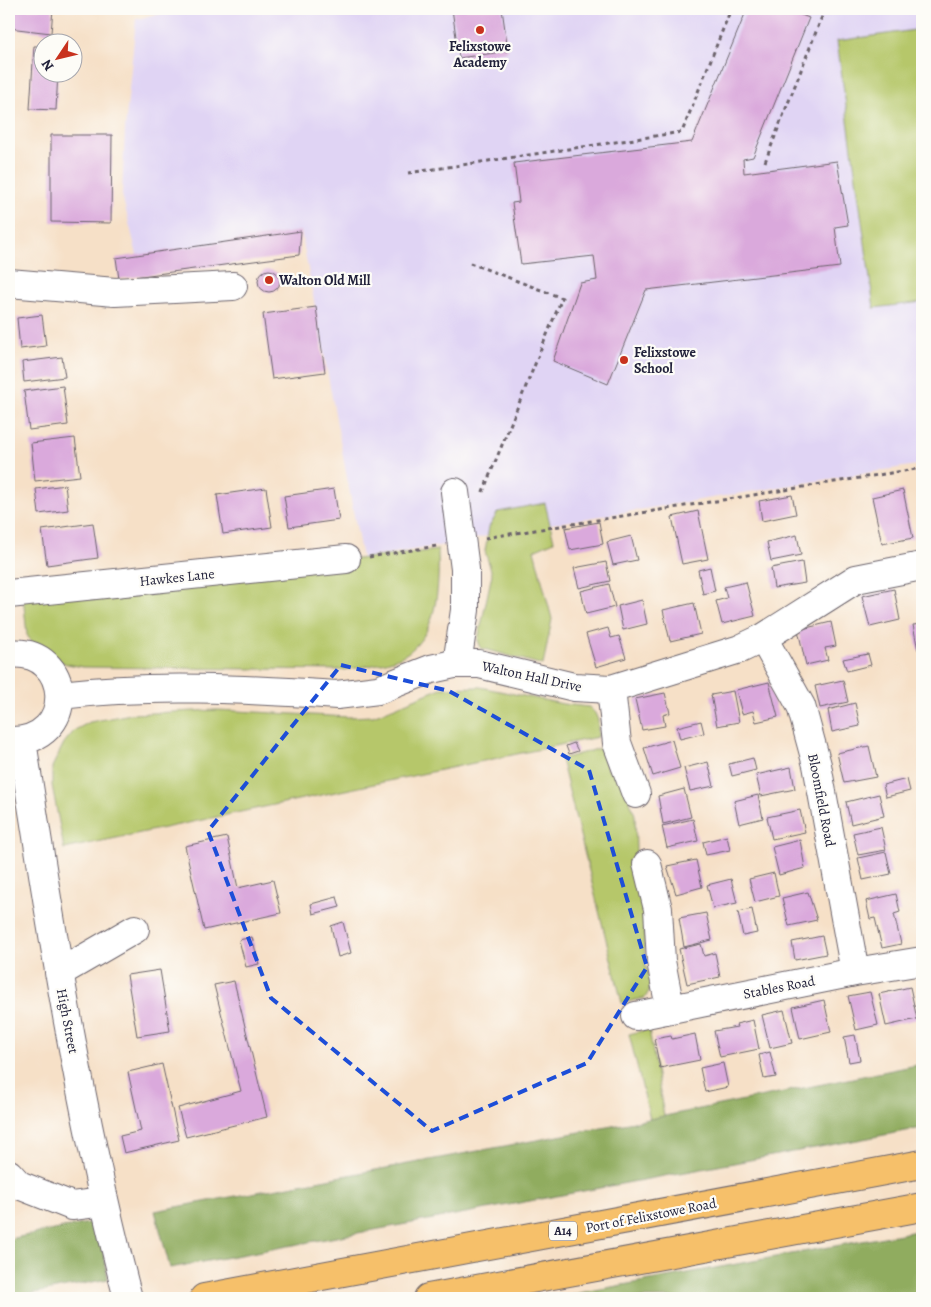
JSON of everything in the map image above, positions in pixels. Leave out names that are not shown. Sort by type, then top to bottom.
[{"type":"highway","name":"Port of Felixstowe Road","points":[[204,1298],[922,1164]]},
{"type":"highway","points":[[428,1298],[922,1207]]},
{"type":"street","points":[[9,283],[115,292],[233,286]]},
{"type":"street","points":[[457,664],[464,610],[466,568],[463,542],[468,494]]},
{"type":"street","name":"Hawkes Lane","points":[[9,594],[346,559]]},
{"type":"street","name":"Walton Hall Drive","points":[[60,695],[130,688],[243,690],[337,695],[359,694],[394,685],[431,669],[457,664],[479,664],[574,687],[611,689],[740,648],[763,638],[856,579],[922,566]]},
{"type":"street","name":"Bloomfield Road","points":[[763,638],[801,706],[816,765],[855,972]]},
{"type":"street","points":[[9,654],[30,655],[42,661],[55,676],[60,695]]},
{"type":"street","points":[[611,689],[617,743],[636,794]]},
{"type":"street","name":"High Street","points":[[60,695],[54,720],[45,731],[34,738],[15,741],[106,1213],[128,1298]]},
{"type":"street","points":[[647,864],[658,909],[661,961],[670,1008]]},
{"type":"street","points":[[59,973],[135,929]]},
{"type":"street","name":"Stables Road","points":[[636,1016],[855,972],[922,961]]},
{"type":"street","points":[[9,1174],[18,1185],[49,1199],[106,1213]]},
{"type":"path","points":[[408,173],[682,132],[731,9]]},
{"type":"path","points":[[811,9],[823,14]]},
{"type":"path","points":[[766,162],[823,14],[821,9]]},
{"type":"path","points":[[468,494],[562,298],[470,263]]},
{"type":"path","points":[[346,559],[922,468]]},
{"type":"highlighted area","points":[[341,665],[449,691],[589,770],[647,967],[587,1063],[432,1131],[271,998],[208,831]]},
{"type":"shaded area","name":"Felixstowe School","points":[[185,9],[922,9],[922,464],[502,532],[463,542],[362,558],[301,231],[137,255],[122,195],[125,129],[136,19]]},
{"type":"green space","points":[[922,29],[922,302],[874,308],[837,41]]},
{"type":"green space","points":[[545,503],[554,541],[534,550],[552,619],[543,665],[481,648],[478,640],[492,574],[485,551],[489,527],[498,512]]},
{"type":"green space","points":[[438,550],[437,590],[432,618],[427,630],[420,641],[404,655],[369,666],[344,670],[83,667],[67,664],[39,654],[27,635],[23,596]]},
{"type":"green space","points":[[480,687],[563,704],[589,707],[595,713],[598,720],[598,737],[64,849],[52,785],[52,767],[64,743],[75,730],[90,722],[131,714],[217,710],[349,717],[373,716],[441,688]]},
{"type":"green space","points":[[601,748],[608,770],[618,768],[635,815],[636,850],[647,886],[651,929],[644,929],[645,963],[650,982],[649,991],[645,998],[622,1003],[561,759]]},
{"type":"green space","points":[[649,1029],[664,1116],[650,1119],[629,1034]]},
{"type":"green space","points":[[922,1064],[922,1128],[170,1268],[155,1211],[650,1119]]},
{"type":"green space","points":[[98,1221],[108,1279],[9,1298],[9,1239]]},
{"type":"green space","points":[[922,1230],[922,1296],[908,1298],[552,1298]]},
{"type":"building","points":[[9,9],[53,9],[51,32],[9,28]]},
{"type":"building","name":"Felixstowe Academy","points":[[452,9],[502,9],[508,51],[459,58]]},
{"type":"building","name":"Felixstowe School","points":[[747,9],[786,9],[809,18],[753,157],[743,159],[744,173],[837,161],[848,225],[835,227],[840,267],[646,290],[608,384],[553,361],[580,283],[597,280],[594,256],[521,264],[512,203],[519,202],[514,163],[692,142]]},
{"type":"building","points":[[32,78],[32,82],[57,82],[56,110],[30,109]]},
{"type":"building","points":[[51,135],[112,135],[111,223],[51,222]]},
{"type":"building","points":[[301,231],[299,255],[119,279],[116,258]]},
{"type":"building","name":"Walton Old Mill","points":[[269,270],[279,277],[280,281],[273,291],[269,292],[259,285],[258,281],[265,271]]},
{"type":"building","points":[[316,307],[325,372],[272,379],[263,314]]},
{"type":"building","points":[[42,315],[46,346],[20,349],[17,318]]},
{"type":"building","points":[[62,357],[65,377],[24,382],[22,362]]},
{"type":"building","points":[[63,386],[68,425],[29,430],[24,391]]},
{"type":"building","points":[[75,438],[80,476],[35,481],[31,443]]},
{"type":"building","points":[[65,485],[68,510],[39,514],[36,489]]},
{"type":"building","points":[[266,488],[272,527],[223,534],[217,495]]},
{"type":"building","points":[[334,489],[339,520],[289,527],[284,496]]},
{"type":"building","points":[[903,490],[913,538],[882,544],[872,497]]},
{"type":"building","points":[[792,495],[796,514],[762,521],[759,501]]},
{"type":"building","points":[[698,511],[708,559],[682,564],[672,517]]},
{"type":"building","points":[[599,522],[603,544],[570,550],[565,528]]},
{"type":"building","points":[[93,523],[98,558],[47,565],[42,530]]},
{"type":"building","points":[[797,535],[801,555],[771,561],[767,542]]},
{"type":"building","points":[[631,536],[637,560],[613,565],[607,542]]},
{"type":"building","points":[[606,562],[610,581],[579,588],[574,568]]},
{"type":"building","points":[[802,562],[805,583],[774,588],[771,568]]},
{"type":"building","points":[[710,567],[715,591],[703,594],[698,570]]},
{"type":"building","points":[[746,582],[755,616],[722,624],[716,601],[727,598],[724,587]]},
{"type":"building","points":[[609,584],[615,607],[586,614],[581,591]]},
{"type":"building","points":[[894,589],[900,620],[870,627],[862,596]]},
{"type":"building","points":[[642,600],[647,624],[623,630],[618,606]]},
{"type":"building","points":[[694,603],[701,634],[670,641],[663,610]]},
{"type":"building","points":[[831,622],[836,646],[825,648],[828,660],[806,665],[798,630]]},
{"type":"building","points":[[922,624],[922,649],[918,650],[913,625]]},
{"type":"building","points":[[608,628],[611,638],[619,636],[626,658],[596,667],[586,634]]},
{"type":"building","points":[[868,654],[871,665],[847,671],[843,659]]},
{"type":"building","points":[[843,680],[848,702],[820,708],[815,686]]},
{"type":"building","points":[[769,682],[778,717],[756,722],[753,711],[742,714],[736,690]]},
{"type":"building","points":[[733,691],[739,722],[717,726],[711,695]]},
{"type":"building","points":[[665,693],[670,713],[663,715],[665,726],[642,730],[635,699]]},
{"type":"building","points":[[855,703],[860,726],[832,732],[828,710]]},
{"type":"building","points":[[701,721],[704,733],[680,739],[677,727]]},
{"type":"building","points":[[672,740],[680,768],[653,776],[644,748]]},
{"type":"building","points":[[574,743],[578,751],[569,754],[566,746]]},
{"type":"building","points":[[869,746],[876,777],[844,783],[837,753]]},
{"type":"building","points":[[753,758],[756,770],[732,776],[729,764]]},
{"type":"building","points":[[708,762],[714,786],[690,791],[684,768]]},
{"type":"building","points":[[791,767],[795,789],[761,796],[756,775]]},
{"type":"building","points":[[907,779],[910,791],[886,797],[883,785]]},
{"type":"building","points":[[684,789],[691,817],[663,824],[658,796]]},
{"type":"building","points":[[879,794],[884,816],[851,824],[846,802]]},
{"type":"building","points":[[758,795],[763,818],[739,824],[734,801]]},
{"type":"building","points":[[800,810],[805,832],[772,839],[767,817]]},
{"type":"building","points":[[693,819],[698,841],[667,848],[662,826]]},
{"type":"building","points":[[881,827],[886,850],[858,855],[853,833]]},
{"type":"building","points":[[727,836],[730,850],[706,855],[703,842]]},
{"type":"building","points":[[227,837],[238,888],[273,880],[281,913],[204,930],[185,846]]},
{"type":"building","points":[[800,840],[805,868],[779,875],[772,847]]},
{"type":"building","points":[[886,852],[891,874],[863,880],[858,858]]},
{"type":"building","points":[[696,860],[702,887],[676,894],[667,866]]},
{"type":"building","points":[[774,873],[779,896],[755,902],[749,879]]},
{"type":"building","points":[[731,879],[737,903],[713,908],[707,885]]},
{"type":"building","points":[[808,892],[817,920],[789,926],[782,898]]},
{"type":"building","points":[[896,894],[900,912],[894,914],[901,944],[882,948],[875,918],[870,919],[866,901]]},
{"type":"building","points":[[337,897],[340,907],[313,914],[311,904]]},
{"type":"building","points":[[752,909],[757,933],[743,936],[738,912]]},
{"type":"building","points":[[706,913],[712,940],[684,947],[679,918]]},
{"type":"building","points":[[343,922],[351,953],[338,957],[331,926]]},
{"type":"building","points":[[822,936],[826,954],[795,960],[792,942]]},
{"type":"building","points":[[252,937],[259,964],[246,967],[239,940]]},
{"type":"building","points":[[701,944],[704,956],[715,953],[720,977],[687,984],[679,949]]},
{"type":"building","points":[[160,970],[170,1031],[137,1036],[127,975]]},
{"type":"building","points":[[234,981],[267,1117],[186,1137],[178,1108],[241,1091],[214,985]]},
{"type":"building","points":[[910,987],[917,1019],[886,1026],[879,994]]},
{"type":"building","points":[[870,992],[878,1025],[856,1030],[848,996]]},
{"type":"building","points":[[824,1000],[831,1032],[800,1039],[793,1007]]},
{"type":"building","points":[[784,1010],[792,1043],[770,1048],[762,1015]]},
{"type":"building","points":[[753,1020],[759,1049],[720,1057],[714,1031],[737,1027],[736,1024]]},
{"type":"building","points":[[695,1034],[700,1060],[660,1068],[654,1039],[671,1036],[672,1039]]},
{"type":"building","points":[[855,1035],[860,1060],[849,1062],[844,1037]]},
{"type":"building","points":[[770,1052],[776,1077],[764,1079],[759,1055]]},
{"type":"building","points":[[723,1063],[728,1087],[705,1092],[700,1068]]},
{"type":"building","points":[[162,1064],[179,1140],[124,1153],[120,1136],[141,1131],[128,1072]]},
{"type":"place","name":"Felixstowe Academy","points":[[480,30]]},
{"type":"place","name":"Walton Old Mill","points":[[269,280]]},
{"type":"place","name":"Felixstowe School","points":[[624,360]]}]
